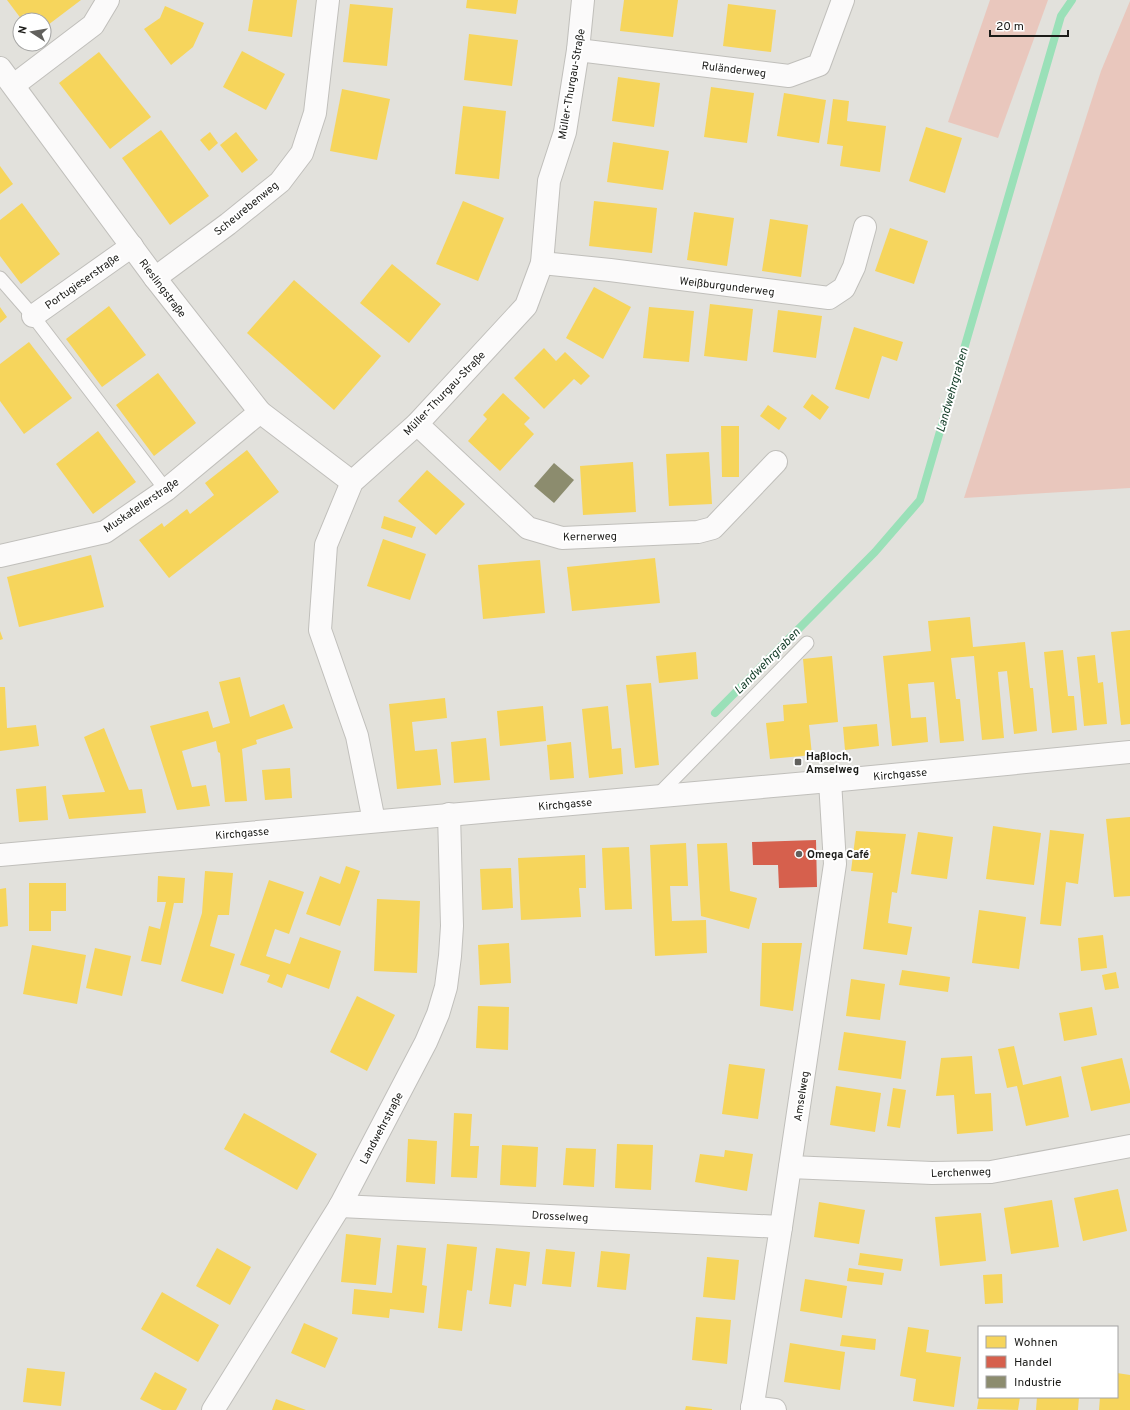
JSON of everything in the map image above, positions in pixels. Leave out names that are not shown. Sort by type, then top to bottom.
[{"type":"street","points":[[4,75],[93,25],[108,0]]},
{"type":"street","name":"Scheurebenweg","points":[[155,278],[228,224],[280,182],[302,153],[315,113],[328,0]]},
{"type":"street","name":"Müller-Thurgau-Straße","points":[[374,822],[358,736],[320,630],[326,545],[352,482],[418,424],[526,306],[542,263],[549,181],[565,132],[578,50],[583,0]]},
{"type":"street","name":"Ruländerweg","points":[[578,50],[789,76],[819,65],[843,0]]},
{"type":"street","name":"Rieslingstraße","points":[[4,75],[155,278],[260,412],[352,482]]},
{"type":"street","name":"Weißburgunderweg","points":[[542,263],[610,270],[829,298],[844,288],[854,267],[866,227]]},
{"type":"street","name":"Portugieserstraße","points":[[33,316],[132,246]]},
{"type":"street","name":"Muskatellerstraße","points":[[0,556],[105,532],[166,490],[260,412]]},
{"type":"street","name":"Kernerweg","points":[[418,424],[528,528],[562,538],[698,532],[713,528],[776,462]]},
{"type":"street","name":"Kirchgasse","points":[[0,855],[830,781],[1130,752]]},
{"type":"street","name":"Amselweg","points":[[752,1408],[781,1227],[835,864],[830,781]]},
{"type":"street","name":"Landwehrstraße","points":[[214,1410],[340,1206],[426,1042],[438,1014],[446,987],[452,926],[449,814]]},
{"type":"street","name":"Lerchenweg","points":[[790,1167],[932,1173],[991,1172],[1130,1146]]},
{"type":"street","name":"Drosselweg","points":[[340,1206],[781,1227]]},
{"type":"street","points":[[752,1408],[775,1410]]},
{"type":"lane","points":[[0,278],[33,316],[166,490]]},
{"type":"lane","points":[[657,796],[807,643]]},
{"type":"shaded area","points":[[990,0],[1048,0],[998,138],[948,122]]},
{"type":"shaded area","points":[[1130,1],[1130,488],[964,498],[1101,71]]},
{"type":"building: Wohnen","points":[[7,0],[81,0],[52,22],[52,12],[16,12]]},
{"type":"building: Wohnen","points":[[253,0],[297,0],[292,37],[248,31]]},
{"type":"building: Wohnen","points":[[467,0],[518,0],[516,14],[466,8]]},
{"type":"building: Wohnen","points":[[624,0],[678,0],[673,37],[620,31]]},
{"type":"building: Wohnen","points":[[350,4],[393,8],[387,66],[343,62]]},
{"type":"building: Wohnen","points":[[728,4],[776,10],[771,52],[723,46]]},
{"type":"building: Wohnen","points":[[165,6],[204,23],[193,47],[171,65],[144,29],[160,18]]},
{"type":"building: Wohnen","points":[[469,34],[518,40],[512,86],[464,80]]},
{"type":"building: Wohnen","points":[[242,51],[285,74],[266,110],[223,87]]},
{"type":"building: Wohnen","points":[[99,52],[151,117],[110,149],[59,83]]},
{"type":"building: Wohnen","points":[[618,77],[660,83],[654,127],[612,121]]},
{"type":"building: Wohnen","points":[[711,87],[754,93],[747,143],[704,137]]},
{"type":"building: Wohnen","points":[[342,89],[390,99],[377,160],[330,151]]},
{"type":"building: Wohnen","points":[[784,93],[826,100],[819,143],[777,136]]},
{"type":"building: Wohnen","points":[[833,99],[849,101],[847,121],[886,126],[880,172],[840,166],[843,146],[827,144]]},
{"type":"building: Wohnen","points":[[463,106],[506,111],[499,179],[455,174]]},
{"type":"building: Wohnen","points":[[926,127],[962,138],[945,193],[909,181]]},
{"type":"building: Wohnen","points":[[161,130],[209,196],[170,225],[122,158]]},
{"type":"building: Wohnen","points":[[210,132],[218,143],[209,151],[200,140]]},
{"type":"building: Wohnen","points":[[236,132],[258,160],[242,173],[220,145]]},
{"type":"building: Wohnen","points":[[613,142],[669,151],[663,190],[607,182]]},
{"type":"building: Wohnen","points":[[0,166],[13,184],[0,194]]},
{"type":"building: Wohnen","points":[[463,201],[504,218],[478,281],[436,264]]},
{"type":"building: Wohnen","points":[[594,201],[657,208],[652,253],[589,246]]},
{"type":"building: Wohnen","points":[[22,203],[60,254],[21,284],[0,256],[0,220]]},
{"type":"building: Wohnen","points":[[694,212],[734,218],[727,266],[687,260]]},
{"type":"building: Wohnen","points":[[770,219],[808,225],[801,277],[762,271]]},
{"type":"building: Wohnen","points":[[890,228],[928,241],[914,284],[875,271]]},
{"type":"building: Wohnen","points":[[392,264],[441,304],[409,343],[360,303]]},
{"type":"building: Wohnen","points":[[294,280],[381,356],[334,410],[247,333]]},
{"type":"building: Wohnen","points":[[594,287],[631,307],[603,359],[566,338]]},
{"type":"building: Wohnen","points":[[710,304],[753,309],[747,361],[704,356]]},
{"type":"building: Wohnen","points":[[109,306],[146,355],[102,387],[66,339]]},
{"type":"building: Wohnen","points":[[0,307],[7,317],[0,323]]},
{"type":"building: Wohnen","points":[[649,307],[694,311],[689,362],[643,358]]},
{"type":"building: Wohnen","points":[[778,310],[822,316],[816,358],[773,352]]},
{"type":"building: Wohnen","points":[[854,327],[903,342],[897,361],[882,356],[869,399],[835,389]]},
{"type":"building: Wohnen","points":[[29,342],[72,398],[24,434],[0,401],[0,364]]},
{"type":"building: Wohnen","points":[[544,348],[556,361],[565,352],[590,376],[581,385],[574,379],[544,409],[514,378]]},
{"type":"building: Wohnen","points":[[158,373],[196,423],[154,456],[116,405]]},
{"type":"building: Wohnen","points":[[503,393],[530,418],[524,424],[534,434],[500,471],[468,441],[487,419],[483,415]]},
{"type":"building: Wohnen","points":[[812,394],[829,407],[820,420],[803,407]]},
{"type":"building: Wohnen","points":[[768,405],[787,418],[779,430],[760,416]]},
{"type":"building: Wohnen","points":[[721,426],[739,426],[739,477],[722,477]]},
{"type":"building: Wohnen","points":[[98,431],[136,482],[93,514],[56,464]]},
{"type":"building: Wohnen","points":[[247,450],[279,492],[169,578],[139,540],[162,523],[164,527],[187,509],[190,514],[214,495],[205,483]]},
{"type":"building: Wohnen","points":[[709,452],[712,504],[669,506],[666,454]]},
{"type":"building: Wohnen","points":[[633,462],[636,512],[583,515],[580,466]]},
{"type":"building: Wohnen","points":[[427,470],[465,504],[436,535],[398,501]]},
{"type":"building: Wohnen","points":[[384,516],[416,527],[412,538],[381,528]]},
{"type":"building: Wohnen","points":[[383,539],[426,554],[410,600],[367,586]]},
{"type":"building: Wohnen","points":[[91,555],[104,607],[19,627],[7,577]]},
{"type":"building: Wohnen","points":[[655,558],[660,603],[572,611],[567,567]]},
{"type":"building: Wohnen","points":[[540,560],[545,613],[483,619],[478,565]]},
{"type":"building: Wohnen","points":[[970,617],[973,647],[1025,642],[1030,688],[1033,688],[1037,731],[1014,734],[1007,671],[998,672],[1004,738],[982,740],[974,656],[951,658],[956,699],[960,699],[964,741],[940,743],[934,682],[908,684],[911,718],[926,717],[928,742],[892,746],[883,656],[931,651],[928,621]]},
{"type":"building: Wohnen","points":[[1130,630],[1130,724],[1121,725],[1111,632]]},
{"type":"building: Wohnen","points":[[0,631],[3,639],[0,640]]},
{"type":"building: Wohnen","points":[[1063,650],[1068,696],[1074,696],[1077,730],[1052,733],[1044,652]]},
{"type":"building: Wohnen","points":[[696,652],[698,679],[659,683],[656,656]]},
{"type":"building: Wohnen","points":[[1095,655],[1098,683],[1103,682],[1107,724],[1084,726],[1077,657]]},
{"type":"building: Wohnen","points":[[832,656],[838,722],[809,725],[812,755],[770,759],[766,723],[784,721],[783,705],[807,703],[803,659]]},
{"type":"building: Wohnen","points":[[240,677],[250,717],[284,704],[293,728],[256,740],[257,744],[242,749],[247,801],[225,802],[220,753],[218,752],[216,741],[182,751],[192,787],[206,785],[210,806],[177,810],[150,726],[208,711],[213,728],[230,723],[219,682]]},
{"type":"building: Wohnen","points":[[651,683],[659,765],[635,768],[626,685]]},
{"type":"building: Wohnen","points":[[0,687],[5,687],[7,728],[36,725],[39,746],[0,751]]},
{"type":"building: Wohnen","points":[[445,698],[447,718],[412,722],[415,751],[437,749],[441,785],[397,789],[389,704]]},
{"type":"building: Wohnen","points":[[543,706],[546,741],[500,746],[497,711]]},
{"type":"building: Wohnen","points":[[608,706],[612,749],[621,748],[623,774],[589,778],[582,709]]},
{"type":"building: Wohnen","points":[[877,724],[879,746],[845,750],[843,727]]},
{"type":"building: Wohnen","points":[[104,728],[129,790],[142,789],[146,813],[69,819],[62,795],[105,792],[84,737]]},
{"type":"building: Wohnen","points":[[486,738],[490,780],[454,783],[451,742]]},
{"type":"building: Wohnen","points":[[571,742],[574,778],[550,780],[547,745]]},
{"type":"building: Wohnen","points":[[290,768],[292,798],[265,800],[262,770]]},
{"type":"building: Wohnen","points":[[46,786],[48,820],[19,822],[16,789]]},
{"type":"building: Wohnen","points":[[1130,817],[1130,896],[1114,897],[1106,819]]},
{"type":"building: Wohnen","points":[[993,826],[1041,833],[1034,885],[986,879]]},
{"type":"building: Wohnen","points":[[1050,830],[1084,834],[1078,884],[1066,882],[1061,926],[1040,924]]},
{"type":"building: Wohnen","points":[[856,831],[906,834],[897,893],[892,892],[888,923],[912,927],[907,955],[863,949],[873,873],[851,871]]},
{"type":"building: Wohnen","points":[[918,832],[953,837],[947,879],[911,874]]},
{"type":"building: Wohnen","points":[[686,843],[688,886],[670,886],[672,921],[706,920],[707,953],[655,956],[650,845]]},
{"type":"building: Wohnen","points":[[727,843],[730,891],[757,898],[749,929],[701,916],[697,844]]},
{"type":"building: Wohnen","points":[[629,847],[632,909],[605,910],[602,848]]},
{"type":"building: Wohnen","points":[[585,855],[586,888],[579,888],[581,917],[521,920],[518,858]]},
{"type":"building: Wohnen","points":[[346,866],[360,871],[340,926],[306,914],[320,876],[340,884]]},
{"type":"building: Wohnen","points":[[511,868],[513,908],[482,910],[480,869]]},
{"type":"building: Wohnen","points":[[205,871],[233,873],[229,915],[218,915],[210,946],[235,954],[223,994],[181,981],[202,913]]},
{"type":"building: Wohnen","points":[[158,876],[185,878],[183,903],[174,903],[161,965],[141,961],[149,926],[160,929],[166,902],[157,902]]},
{"type":"building: Wohnen","points":[[269,880],[304,892],[289,934],[275,929],[266,956],[290,964],[300,937],[341,951],[329,989],[287,974],[282,988],[267,982],[270,975],[240,965]]},
{"type":"building: Wohnen","points":[[29,883],[66,883],[66,911],[51,911],[51,931],[29,931]]},
{"type":"building: Wohnen","points":[[6,888],[8,926],[0,927],[0,889]]},
{"type":"building: Wohnen","points":[[377,899],[420,901],[417,973],[374,971]]},
{"type":"building: Wohnen","points":[[979,910],[1026,917],[1019,969],[972,963]]},
{"type":"building: Wohnen","points":[[1103,935],[1107,968],[1081,971],[1078,938]]},
{"type":"building: Wohnen","points":[[509,943],[511,983],[480,985],[478,945]]},
{"type":"building: Wohnen","points":[[762,943],[802,943],[793,1011],[760,1006]]},
{"type":"building: Wohnen","points":[[32,945],[86,955],[77,1004],[23,994]]},
{"type":"building: Wohnen","points":[[95,948],[131,956],[122,996],[86,988]]},
{"type":"building: Wohnen","points":[[902,970],[950,977],[948,992],[899,985]]},
{"type":"building: Wohnen","points":[[1116,972],[1119,988],[1105,990],[1102,975]]},
{"type":"building: Wohnen","points":[[851,979],[885,984],[880,1020],[846,1016]]},
{"type":"building: Wohnen","points":[[357,996],[395,1015],[367,1071],[330,1052]]},
{"type":"building: Wohnen","points":[[478,1006],[509,1007],[508,1050],[476,1048]]},
{"type":"building: Wohnen","points":[[1092,1007],[1097,1035],[1064,1041],[1059,1013]]},
{"type":"building: Wohnen","points":[[844,1032],[906,1041],[901,1079],[838,1070]]},
{"type":"building: Wohnen","points":[[1014,1046],[1023,1085],[1061,1076],[1069,1117],[1026,1126],[1017,1086],[1007,1088],[998,1049]]},
{"type":"building: Wohnen","points":[[972,1056],[975,1094],[991,1093],[993,1131],[957,1134],[954,1095],[936,1096],[941,1058]]},
{"type":"building: Wohnen","points":[[1122,1058],[1130,1091],[1130,1103],[1091,1111],[1081,1067]]},
{"type":"building: Wohnen","points":[[729,1064],[765,1069],[758,1119],[722,1114]]},
{"type":"building: Wohnen","points":[[836,1086],[881,1093],[875,1132],[830,1125]]},
{"type":"building: Wohnen","points":[[893,1088],[906,1090],[900,1128],[887,1126]]},
{"type":"building: Wohnen","points":[[244,1113],[317,1154],[297,1190],[224,1149]]},
{"type":"building: Wohnen","points":[[454,1113],[472,1114],[470,1146],[479,1146],[477,1178],[451,1177]]},
{"type":"building: Wohnen","points":[[408,1139],[437,1141],[435,1184],[406,1182]]},
{"type":"building: Wohnen","points":[[617,1144],[653,1145],[651,1190],[615,1188]]},
{"type":"building: Wohnen","points":[[502,1145],[538,1147],[536,1187],[500,1185]]},
{"type":"building: Wohnen","points":[[566,1148],[596,1149],[594,1187],[563,1185]]},
{"type":"building: Wohnen","points":[[725,1150],[753,1154],[747,1191],[695,1182],[700,1154],[724,1157]]},
{"type":"building: Wohnen","points":[[1118,1189],[1127,1231],[1083,1241],[1074,1198]]},
{"type":"building: Wohnen","points":[[1052,1200],[1059,1247],[1011,1254],[1004,1208]]},
{"type":"building: Wohnen","points":[[819,1202],[865,1210],[859,1244],[814,1237]]},
{"type":"building: Wohnen","points":[[981,1213],[986,1261],[940,1266],[935,1217]]},
{"type":"building: Wohnen","points":[[346,1234],[381,1238],[376,1285],[341,1282]]},
{"type":"building: Wohnen","points":[[447,1244],[477,1247],[472,1291],[467,1290],[462,1331],[438,1328]]},
{"type":"building: Wohnen","points":[[397,1245],[426,1248],[422,1285],[427,1286],[424,1313],[390,1309],[389,1318],[352,1314],[354,1289],[392,1293]]},
{"type":"building: Wohnen","points":[[217,1248],[251,1267],[230,1305],[196,1286]]},
{"type":"building: Wohnen","points":[[496,1248],[530,1252],[526,1286],[514,1284],[511,1307],[489,1304]]},
{"type":"building: Wohnen","points":[[546,1249],[575,1252],[571,1287],[542,1284]]},
{"type":"building: Wohnen","points":[[601,1251],[630,1254],[626,1290],[597,1287]]},
{"type":"building: Wohnen","points":[[860,1253],[903,1259],[901,1271],[858,1265]]},
{"type":"building: Wohnen","points":[[707,1257],[739,1260],[735,1300],[703,1297]]},
{"type":"building: Wohnen","points":[[849,1268],[884,1273],[882,1285],[847,1281]]},
{"type":"building: Wohnen","points":[[1002,1274],[1003,1303],[985,1304],[983,1275]]},
{"type":"building: Wohnen","points":[[805,1279],[847,1286],[842,1318],[800,1311]]},
{"type":"building: Wohnen","points":[[162,1292],[219,1325],[198,1362],[141,1329]]},
{"type":"building: Wohnen","points":[[696,1317],[731,1320],[727,1364],[692,1360]]},
{"type":"building: Wohnen","points":[[304,1323],[338,1338],[325,1368],[291,1353]]},
{"type":"building: Wohnen","points":[[908,1327],[929,1330],[926,1352],[961,1357],[954,1407],[913,1401],[916,1379],[900,1376]]},
{"type":"building: Wohnen","points":[[842,1335],[876,1339],[875,1350],[840,1346]]},
{"type":"building: Wohnen","points":[[790,1343],[845,1352],[840,1390],[784,1382]]},
{"type":"building: Wohnen","points":[[27,1368],[65,1372],[61,1406],[23,1402]]},
{"type":"building: Wohnen","points":[[155,1372],[187,1389],[176,1410],[162,1410],[140,1399]]},
{"type":"building: Wohnen","points":[[1118,1373],[1130,1375],[1130,1410],[1099,1410],[1100,1398],[1118,1398]]},
{"type":"building: Wohnen","points":[[979,1398],[1020,1398],[1018,1410],[977,1409]]},
{"type":"building: Wohnen","points":[[1037,1398],[1079,1398],[1078,1410],[1036,1410]]},
{"type":"building: Wohnen","points":[[276,1399],[306,1410],[272,1410]]},
{"type":"building: Wohnen","points":[[686,1406],[712,1409],[712,1410],[685,1410]]},
{"type":"building: Handel","points":[[816,840],[817,887],[779,888],[778,865],[753,865],[752,842]]},
{"type":"building: Industrie","points":[[554,463],[574,480],[554,503],[534,486]]},
{"type":"waterway","name":"Landwehrgraben","points":[[715,713],[875,552],[920,500],[1061,16],[1072,0]]},
{"type":"place","name":"Haßloch, Amselweg","points":[[798,762]]},
{"type":"place","name":"Omega Café","points":[[799,854]]}]
